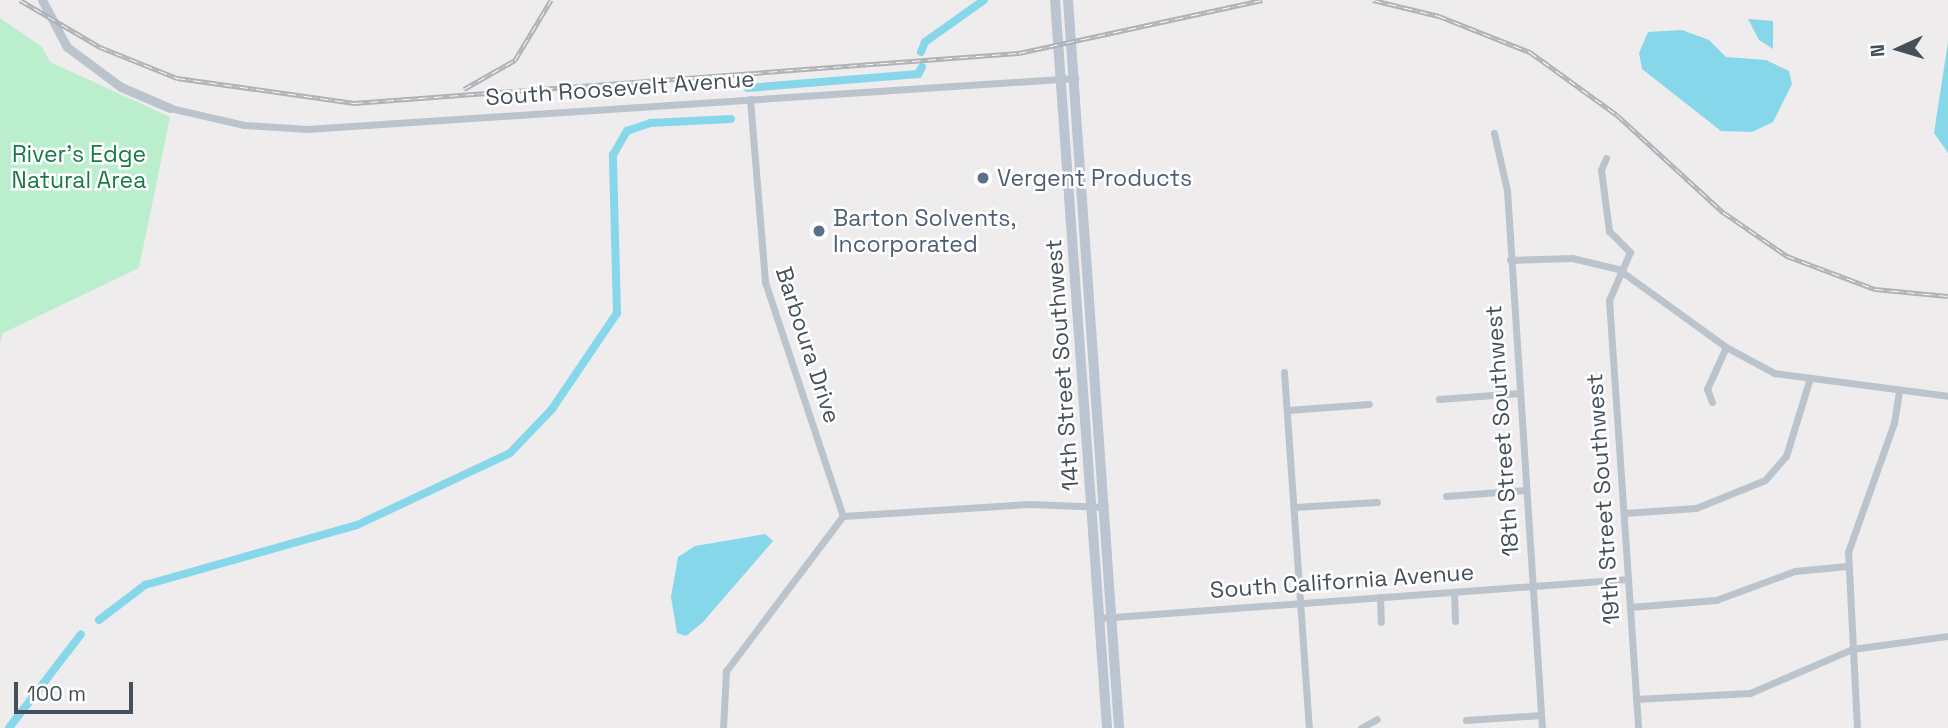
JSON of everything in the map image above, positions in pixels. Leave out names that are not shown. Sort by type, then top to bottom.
[{"type":"main road","name":"14th Street Southwest","points":[[1055,0],[1107,728]]},
{"type":"main road","name":"14th Street Southwest","points":[[1068,0],[1119,728]]},
{"type":"street","points":[[42,0],[67,47],[121,87],[170,108]]},
{"type":"street","name":"South Roosevelt Avenue","points":[[170,108],[244,125],[307,129],[1075,78]]},
{"type":"street","name":"Barboura Drive","points":[[750,99],[765,282],[843,516]]},
{"type":"street","name":"18th Street Southwest","points":[[1494,133],[1507,190],[1542,728]]},
{"type":"street","name":"19th Street Southwest","points":[[1606,158],[1601,170],[1609,231],[1630,252],[1618,269],[1609,300],[1638,728]]},
{"type":"street","points":[[1510,260],[1572,258],[1618,269],[1726,347],[1774,373],[1948,396]]},
{"type":"street","points":[[1712,402],[1707,389],[1726,347]]},
{"type":"street","points":[[1284,372],[1309,728]]},
{"type":"street","points":[[1624,513],[1705,506],[1765,480],[1790,446],[1810,378]]},
{"type":"street","points":[[1857,728],[1847,566],[1899,390]]},
{"type":"street","points":[[1438,399],[1520,393]]},
{"type":"street","points":[[1287,410],[1368,404]]},
{"type":"street","points":[[1446,496],[1526,491]]},
{"type":"street","points":[[1294,507],[1377,502]]},
{"type":"street","points":[[723,728],[726,671],[843,516],[1030,504],[1105,507]]},
{"type":"street","points":[[1630,607],[1716,600],[1795,571],[1847,566]]},
{"type":"street","name":"South California Avenue","points":[[1100,618],[1628,579]]},
{"type":"street","points":[[1454,592],[1455,621]]},
{"type":"street","points":[[1380,597],[1381,622]]},
{"type":"street","points":[[1636,699],[1750,693],[1852,649],[1948,636]]},
{"type":"street","points":[[1466,720],[1541,716]]},
{"type":"street","points":[[1361,728],[1377,719]]},
{"type":"green space","name":"River's Edge Natural Area","points":[[0,18],[42,47],[50,62],[170,117],[139,268],[3,333],[0,343]]},
{"type":"water","points":[[1748,19],[1773,21],[1773,49],[1759,40]]},
{"type":"water","points":[[1682,30],[1709,40],[1726,57],[1766,60],[1789,71],[1792,84],[1773,122],[1752,132],[1721,131],[1642,69],[1639,53],[1648,32]]},
{"type":"water","points":[[1948,42],[1948,153],[1934,133]]},
{"type":"water","points":[[765,534],[773,541],[703,622],[686,636],[677,633],[671,597],[678,557],[695,546]]},
{"type":"waterway","points":[[921,52],[925,42],[984,0]]},
{"type":"waterway","points":[[748,88],[918,74],[922,67]]},
{"type":"waterway","points":[[99,620],[145,585],[357,525],[510,453],[552,409],[617,313],[613,155],[627,131],[650,123],[731,119]]},
{"type":"waterway","points":[[9,728],[81,634]]},
{"type":"railway","points":[[20,0],[100,47],[177,78],[354,103],[1019,53],[1262,0]]},
{"type":"railway","points":[[464,89],[515,60],[551,0]]},
{"type":"railway","points":[[1373,0],[1439,16],[1530,52],[1617,115],[1723,212],[1787,256],[1875,289],[1948,296]]},
{"type":"place","name":"Vergent Products","points":[[983,178]]},
{"type":"place","name":"Barton Solvents, Incorporated","points":[[819,231]]}]
